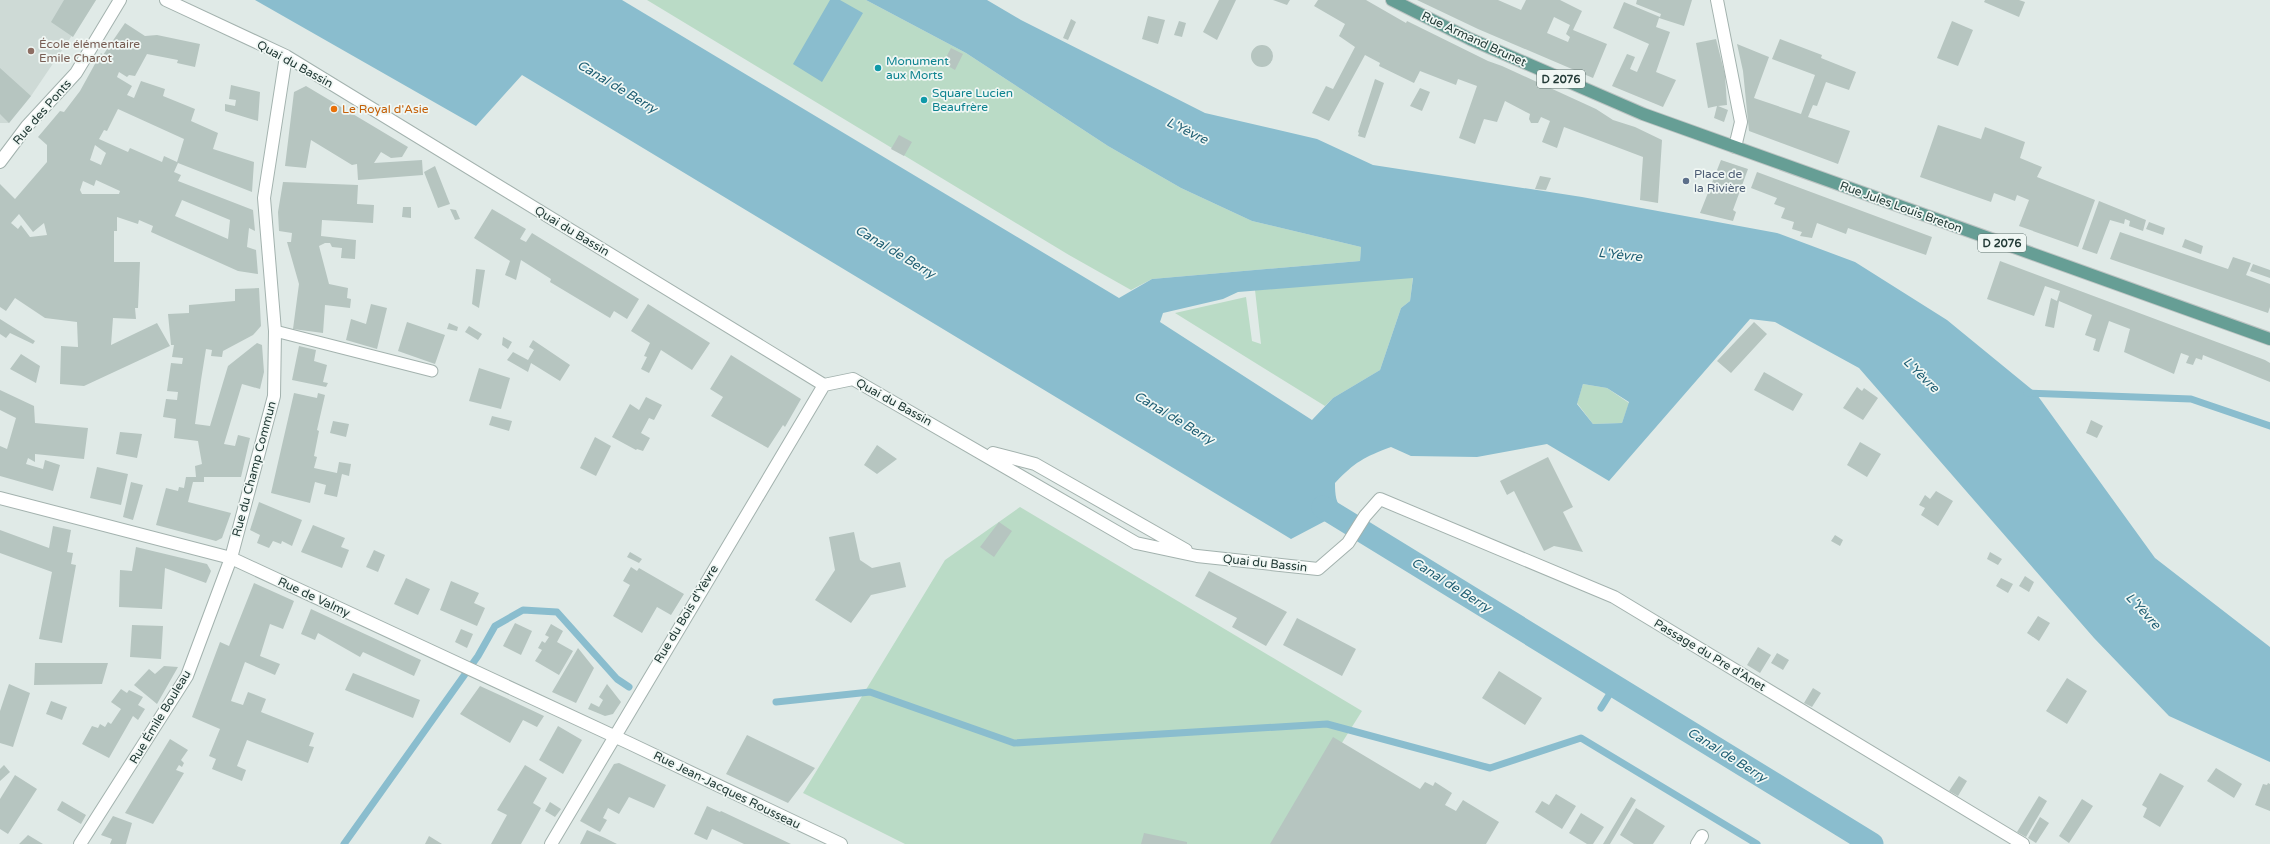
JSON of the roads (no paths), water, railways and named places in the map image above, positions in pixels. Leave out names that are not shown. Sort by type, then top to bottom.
[{"type":"main road","name":"Rue Armand Brunet","points":[[1392,0],[1470,39],[1607,100],[1735,147]]},
{"type":"main road","name":"Rue Jules Louis Breton","points":[[1735,147],[2270,339]]},
{"type":"street","name":"Rue des Ponts","points":[[2,155],[76,73],[120,0]]},
{"type":"street","name":"Quai du Bassin","points":[[166,0],[286,56],[824,385],[853,379],[978,449],[1136,543],[1197,556],[1318,569],[1348,543],[1365,516],[1380,499]]},
{"type":"street","points":[[1717,0],[1742,122],[1735,147]]},
{"type":"street","name":"Rue du Champ Commun","points":[[231,558],[274,396],[274,330],[264,198],[286,56]]},
{"type":"street","name":"Rue du Bois d'Yèvre","points":[[550,844],[824,385]]},
{"type":"street","name":"Quai du Bassin","points":[[978,449],[1035,464],[1197,556]]},
{"type":"street","name":"Rue de Valmy","points":[[0,498],[231,558],[614,736]]},
{"type":"street","name":"Passage du Pre d’Anet","points":[[1380,499],[1614,597],[2023,844]]},
{"type":"street","name":"Rue Émile Bouleau","points":[[80,844],[187,676],[231,558]]},
{"type":"street","name":"Rue Jean-Jacques Rousseau","points":[[614,736],[841,844]]},
{"type":"lane","points":[[274,330],[432,371]]},
{"type":"water","name":"L'Yèvre","points":[[255,0],[622,0],[1119,298],[1152,279],[1360,261],[1361,247],[1252,221],[1181,188],[1108,146],[966,53],[866,0],[987,0],[1021,20],[1205,113],[1317,139],[1373,165],[1582,197],[1777,233],[1855,262],[1947,320],[2035,392],[2155,558],[2270,647],[2270,762],[2169,716],[2094,638],[1859,368],[1775,322],[1750,319],[1609,481],[1547,444],[1477,457],[1411,456],[1391,447],[1360,461],[1335,483],[1336,499],[1340,507],[1352,517],[1347,526],[1329,519],[1291,539],[522,75],[476,126]],"holes":[[[1413,278],[1410,301],[1401,308],[1380,370],[1333,398],[1312,420],[1160,322],[1163,313],[1223,299],[1238,292]],[[1583,384],[1607,388],[1629,402],[1622,423],[1593,424],[1577,404]]]},
{"type":"water","points":[[830,0],[840,0],[863,13],[822,82],[793,64]]},
{"type":"waterway","points":[[2027,393],[2191,399],[2270,426]]},
{"type":"waterway","name":"Canal de Berry","points":[[1323,507],[1872,844]]},
{"type":"waterway","points":[[344,844],[478,656],[495,626],[523,610],[557,612],[617,679],[629,687]]},
{"type":"waterway","points":[[1601,708],[1614,687]]},
{"type":"waterway","points":[[776,702],[870,692],[1014,743],[1327,724],[1490,768],[1581,738],[1757,844]]},
{"type":"place","name":"École élémentaire Emile Charot","points":[[31,51]]},
{"type":"place","name":"Monument aux Morts","points":[[878,68]]},
{"type":"place","name":"Square Lucien Beaufrère","points":[[924,100]]},
{"type":"place","name":"Le Royal d'Asie","points":[[334,109]]},
{"type":"place","name":"Place de la Rivière","points":[[1686,181]]}]
